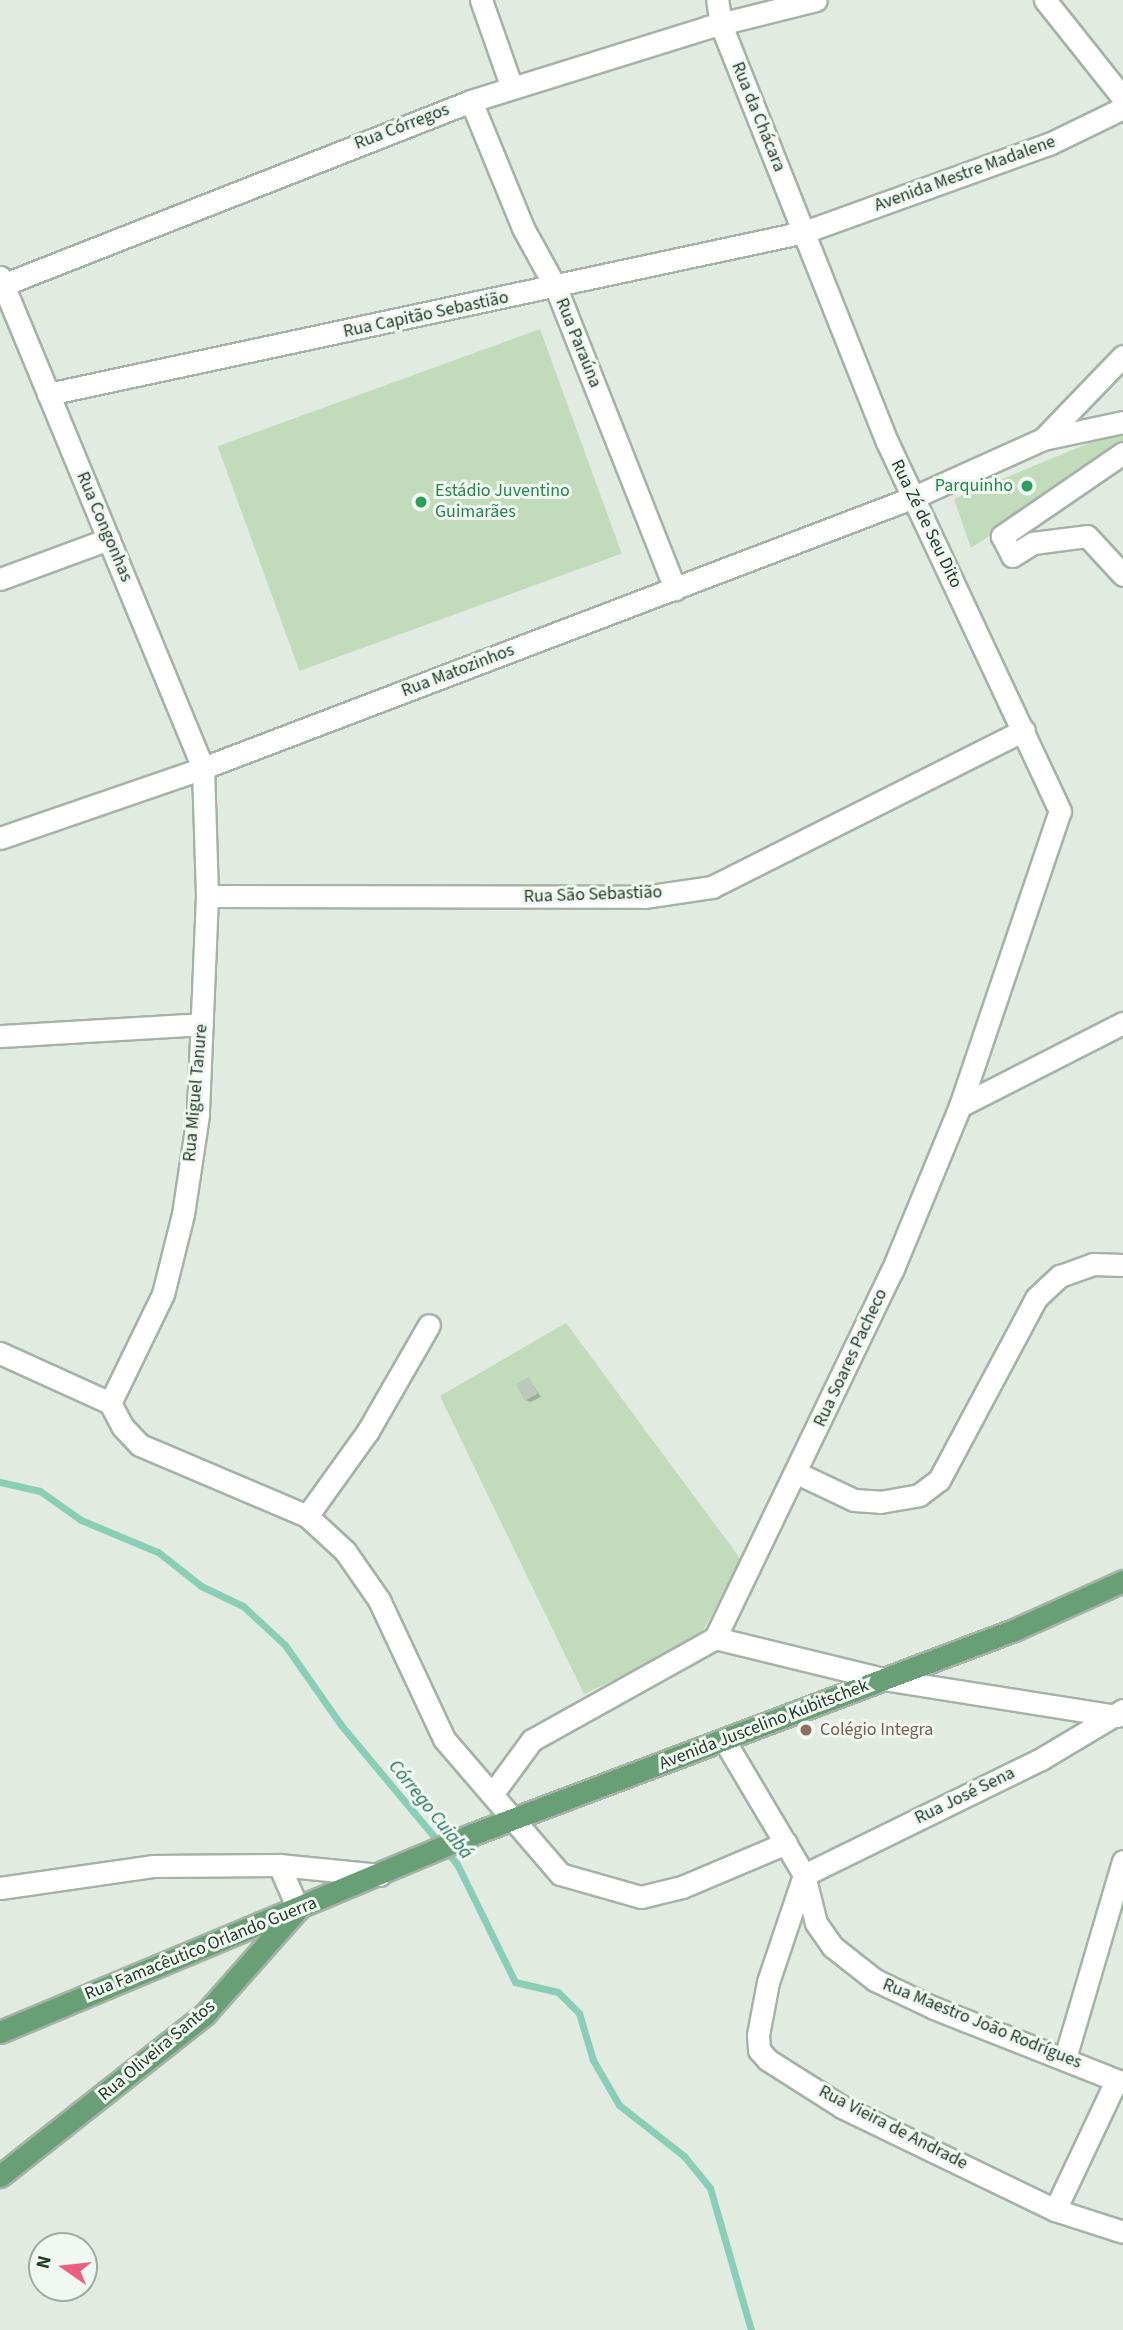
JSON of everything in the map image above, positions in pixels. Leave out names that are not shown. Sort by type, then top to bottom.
[{"type":"main road","name":"Avenida Juscelino Kubitschek","points":[[403,1865],[513,1819],[1014,1630],[1123,1581]]},
{"type":"main road","name":"Rua Famacêutico Orlando Guerra","points":[[0,2032],[403,1865]]},
{"type":"main road","name":"Rua Oliveira Santos","points":[[0,2176],[205,2014],[298,1909]]},
{"type":"street","points":[[481,0],[512,88]]},
{"type":"street","name":"Rua da Chácara","points":[[717,0],[722,24],[804,232]]},
{"type":"street","name":"Rua Córregos","points":[[1,283],[471,101],[722,24],[816,0]]},
{"type":"street","points":[[1045,0],[1123,98]]},
{"type":"street","name":"Rua Paraúna","points":[[471,101],[523,228],[556,288],[675,589]]},
{"type":"street","name":"Avenida Mestre Madalene","points":[[804,232],[1049,144],[1123,108]]},
{"type":"street","name":"Rua Capitão Sebastião","points":[[48,394],[556,288],[804,232]]},
{"type":"street","name":"Rua Zé de Seu Dito","points":[[804,232],[887,442],[1060,811]]},
{"type":"street","name":"Rua Congonhas","points":[[1,283],[203,768]]},
{"type":"street","points":[[1043,439],[1123,356]]},
{"type":"street","points":[[1043,439],[1123,422]]},
{"type":"street","name":"Rua Matozinhos","points":[[0,838],[203,768],[675,589],[914,497],[1043,439]]},
{"type":"street","points":[[1123,453],[1002,536],[1012,556],[1033,542],[1087,536],[1123,575]]},
{"type":"street","points":[[0,579],[109,539]]},
{"type":"street","name":"Rua São Sebastião","points":[[207,896],[643,897],[712,887],[1024,730]]},
{"type":"street","name":"Rua Miguel Tanure","points":[[110,1402],[163,1294],[183,1214],[198,1115],[207,896],[203,768]]},
{"type":"street","name":"Rua Soares Pacheco","points":[[715,1638],[797,1473],[892,1271],[960,1107],[1060,811]]},
{"type":"street","points":[[960,1107],[1123,1023]]},
{"type":"street","points":[[0,1036],[202,1024]]},
{"type":"street","points":[[797,1473],[854,1500],[880,1502],[919,1495],[939,1479],[1036,1298],[1060,1276],[1093,1264],[1123,1265]]},
{"type":"street","points":[[307,1516],[368,1431],[429,1325]]},
{"type":"street","points":[[0,1353],[110,1402],[122,1426],[140,1445],[307,1516],[345,1551],[379,1600],[429,1715],[444,1739],[560,1874],[641,1897],[682,1887],[786,1843]]},
{"type":"street","points":[[493,1793],[532,1740],[715,1638],[883,1679],[1120,1716]]},
{"type":"street","name":"Rua José Sena","points":[[804,1875],[1041,1759],[1120,1716]]},
{"type":"street","name":"Rua Maestro João Rodrígues","points":[[724,1740],[804,1875],[816,1923],[834,1947],[875,1980],[934,2008],[1065,2058],[1119,2082]]},
{"type":"street","points":[[1065,2058],[1123,1861]]},
{"type":"street","points":[[0,1888],[152,1866],[279,1865],[380,1875]]},
{"type":"street","points":[[279,1865],[298,1909]]},
{"type":"street","name":"Rua Vieira de Andrade","points":[[804,1875],[768,1982],[759,2050],[842,2106],[1055,2210],[1123,2232]]},
{"type":"street","points":[[1055,2210],[1119,2082]]},
{"type":"green space","name":"Estádio Juventino Guimarães","points":[[540,329],[622,554],[299,671],[218,446]]},
{"type":"green space","name":"Parquinho","points":[[1123,434],[1123,448],[971,548],[954,499],[1104,437]]},
{"type":"green space","points":[[566,1323],[742,1561],[697,1641],[584,1694],[440,1396]]},
{"type":"building","points":[[529,1377],[538,1394],[525,1401],[516,1384]]},
{"type":"waterway","name":"Córrego Cuiabá","points":[[0,1482],[40,1491],[81,1520],[158,1552],[201,1586],[243,1606],[285,1645],[341,1725],[457,1864],[515,1982],[558,1992],[579,2013],[593,2060],[619,2105],[684,2156],[710,2188],[751,2330]]},
{"type":"place","name":"Parquinho","points":[[1027,486]]},
{"type":"place","name":"Estádio Juventino Guimarães","points":[[421,502]]},
{"type":"place","name":"Colégio Integra","points":[[806,1730]]}]
